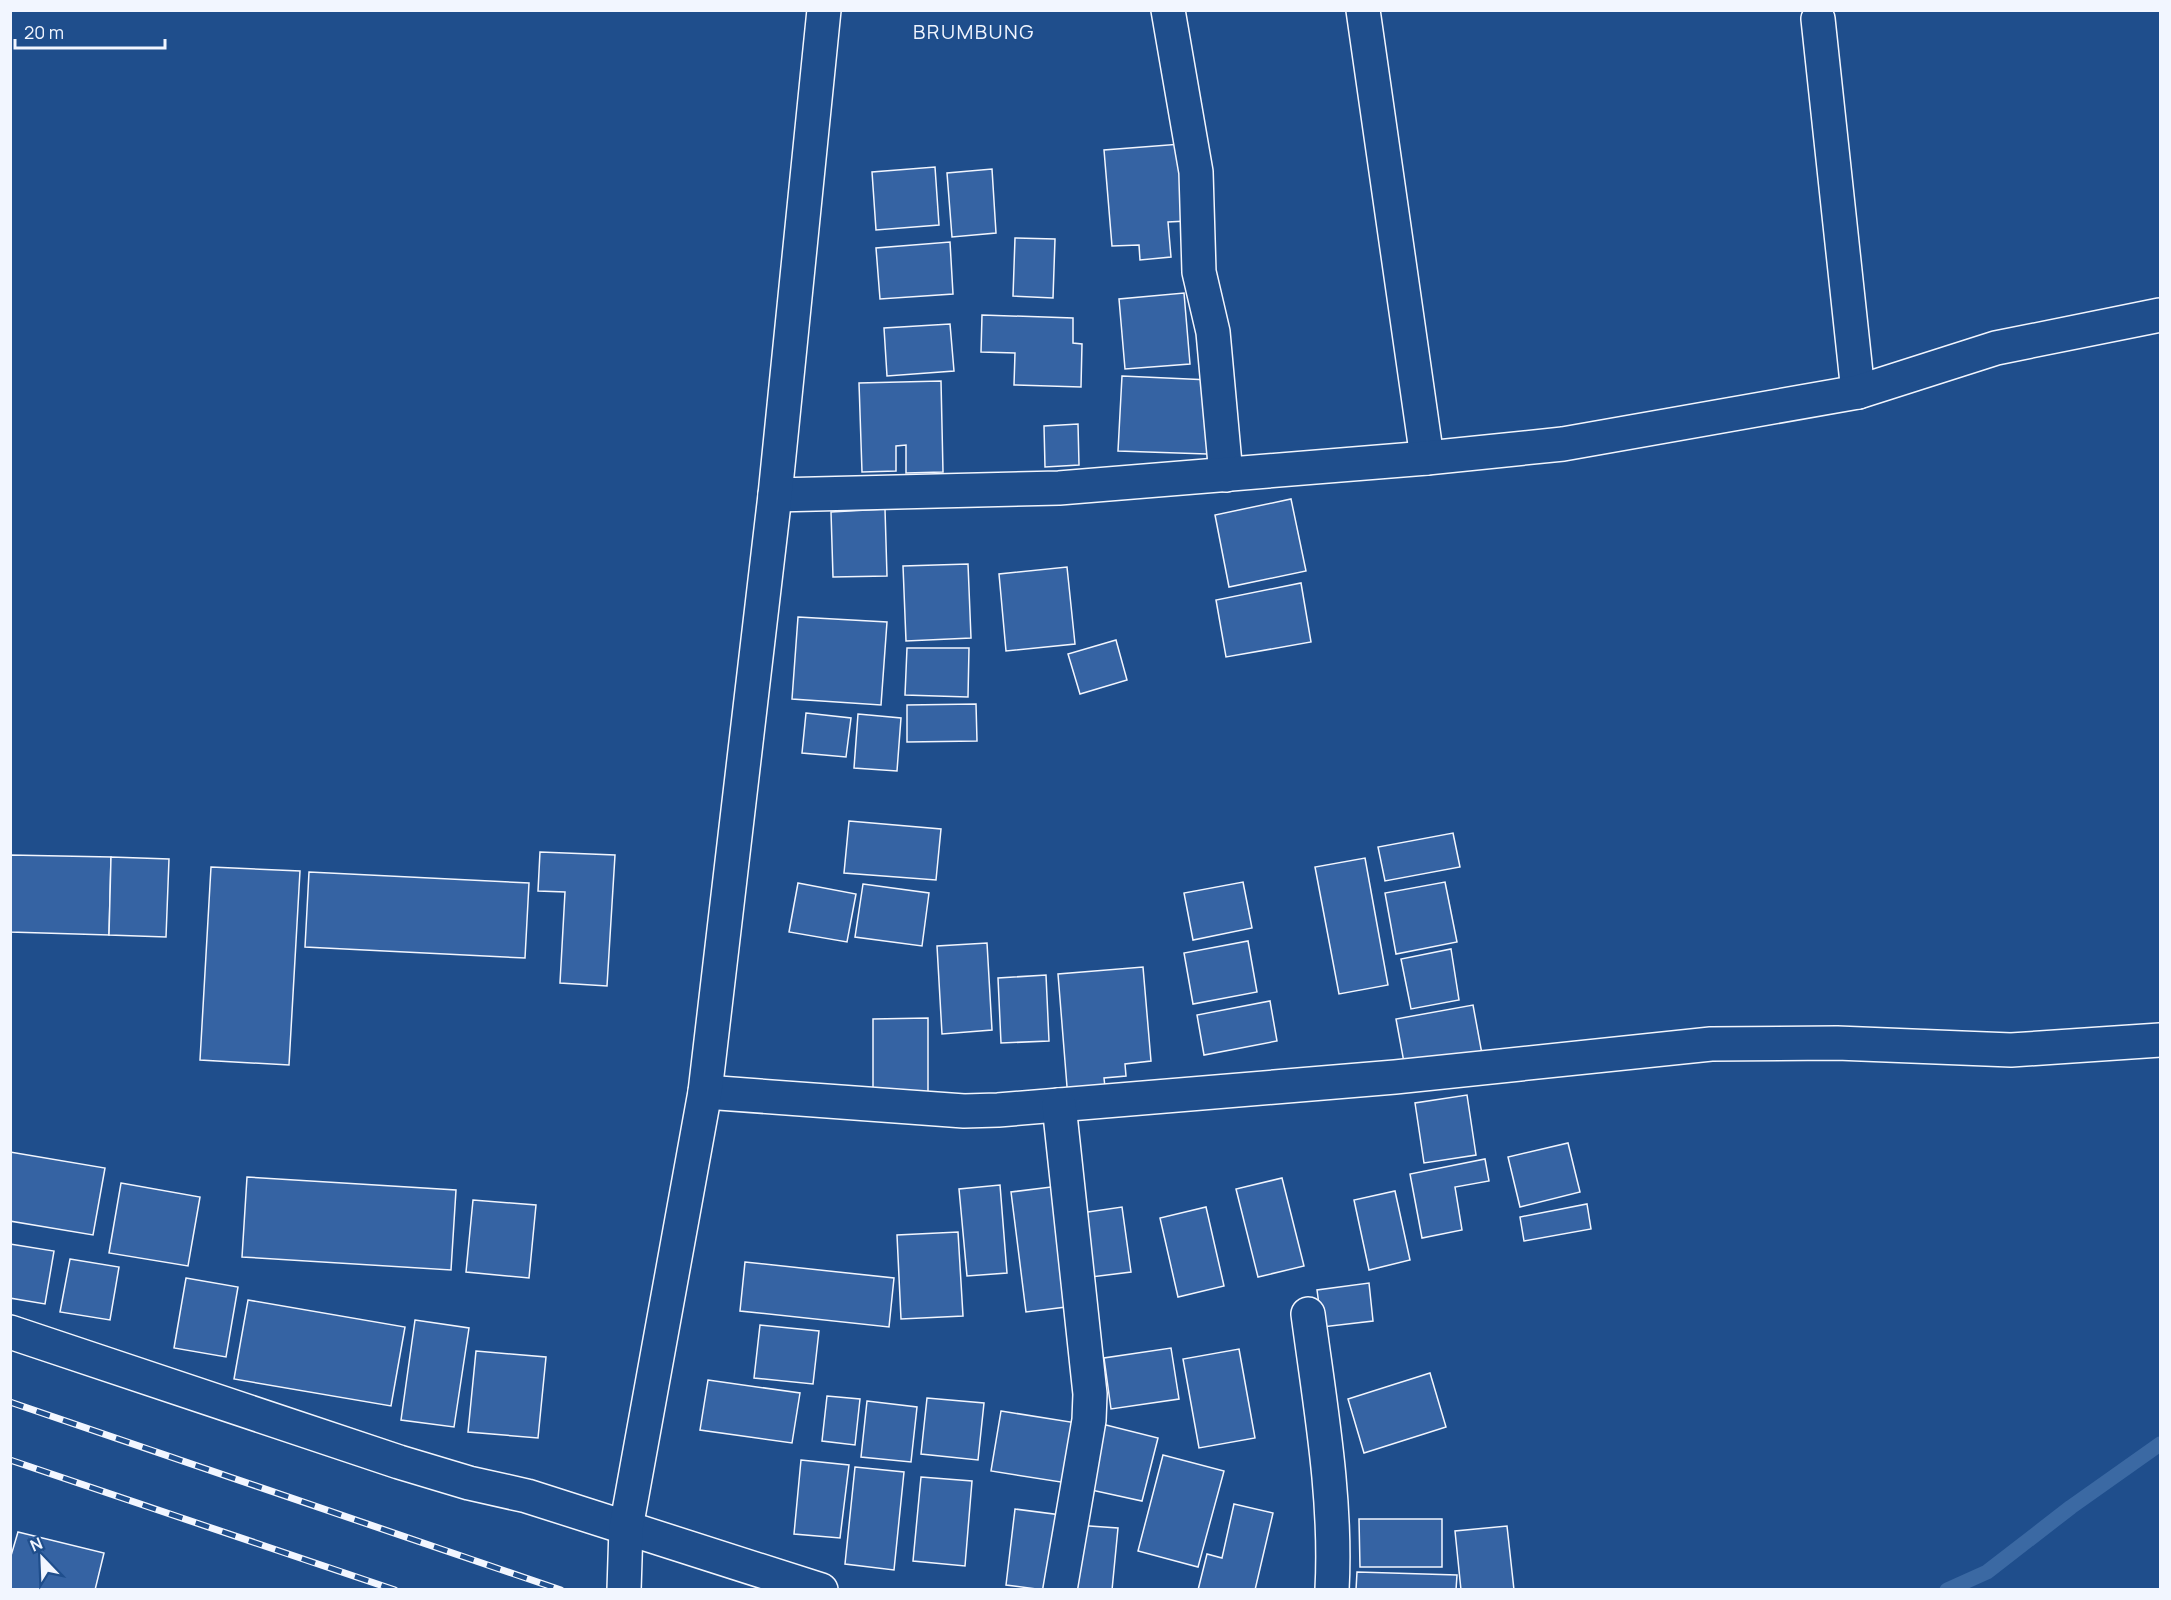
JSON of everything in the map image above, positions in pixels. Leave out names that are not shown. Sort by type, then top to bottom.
[{"type":"street","points":[[624,1590],[626,1528],[705,1092],[775,495],[824,10]]},
{"type":"street","points":[[1168,10],[1196,172],[1199,272],[1213,332],[1226,475]]},
{"type":"street","points":[[1363,10],[1428,458]]},
{"type":"street","points":[[1818,19],[1858,392]]},
{"type":"street","points":[[775,495],[1059,488],[1428,458],[1563,444],[1858,392],[1996,348],[2160,315]]},
{"type":"street","points":[[705,1092],[964,1111],[1395,1077],[1711,1044],[1837,1043],[2011,1050],[2160,1040]]},
{"type":"street","points":[[1059,1105],[1090,1394],[1089,1420],[1060,1590]]},
{"type":"street","points":[[1308,1314],[1330,1491],[1334,1548],[1332,1590]]},
{"type":"street","points":[[10,1332],[399,1462],[469,1483],[526,1496],[821,1590]]},
{"type":"building","points":[[1181,144],[1187,221],[1168,222],[1171,257],[1140,260],[1139,245],[1112,246],[1104,150]]},
{"type":"building","points":[[935,167],[939,225],[876,230],[872,172]]},
{"type":"building","points":[[992,169],[996,233],[952,237],[947,173]]},
{"type":"building","points":[[1015,238],[1055,239],[1053,298],[1013,296]]},
{"type":"building","points":[[950,242],[953,294],[880,299],[876,248]]},
{"type":"building","points":[[1184,293],[1190,364],[1125,369],[1119,299]]},
{"type":"building","points":[[982,315],[1073,318],[1073,343],[1082,344],[1081,387],[1014,385],[1015,353],[981,352]]},
{"type":"building","points":[[950,324],[954,371],[887,376],[884,328]]},
{"type":"building","points":[[1122,376],[1210,380],[1207,454],[1118,451]]},
{"type":"building","points":[[941,381],[943,472],[906,473],[906,445],[896,446],[896,471],[862,472],[859,383]]},
{"type":"building","points":[[1078,424],[1079,465],[1045,467],[1044,426]]},
{"type":"building","points":[[1291,499],[1306,571],[1229,587],[1215,515]]},
{"type":"building","points":[[885,509],[887,576],[833,577],[831,512]]},
{"type":"building","points":[[968,564],[971,638],[906,641],[903,566]]},
{"type":"building","points":[[1067,567],[1075,644],[1006,651],[999,574]]},
{"type":"building","points":[[1301,583],[1311,642],[1226,657],[1216,600]]},
{"type":"building","points":[[798,617],[887,622],[881,705],[792,699]]},
{"type":"building","points":[[1116,640],[1127,680],[1080,694],[1068,654]]},
{"type":"building","points":[[907,648],[969,648],[968,697],[905,695]]},
{"type":"building","points":[[976,704],[977,741],[907,742],[907,705]]},
{"type":"building","points":[[806,713],[851,718],[846,757],[802,753]]},
{"type":"building","points":[[858,714],[901,718],[897,771],[854,768]]},
{"type":"building","points":[[849,821],[941,829],[936,880],[844,873]]},
{"type":"building","points":[[1453,833],[1460,867],[1385,881],[1378,847]]},
{"type":"building","points":[[540,852],[615,855],[607,986],[560,983],[565,892],[538,891]]},
{"type":"building","points":[[10,855],[111,857],[109,935],[10,932]]},
{"type":"building","points":[[111,857],[169,859],[166,937],[109,935]]},
{"type":"building","points":[[1365,858],[1388,985],[1339,994],[1315,867]]},
{"type":"building","points":[[211,867],[300,871],[289,1065],[200,1060]]},
{"type":"building","points":[[309,872],[529,883],[525,958],[305,947]]},
{"type":"building","points":[[1243,882],[1252,928],[1193,940],[1184,893]]},
{"type":"building","points":[[1445,882],[1457,942],[1396,954],[1385,893]]},
{"type":"building","points":[[798,883],[856,894],[847,942],[789,932]]},
{"type":"building","points":[[863,884],[929,893],[922,946],[855,937]]},
{"type":"building","points":[[1248,941],[1257,992],[1193,1004],[1184,953]]},
{"type":"building","points":[[987,943],[992,1030],[942,1034],[937,946]]},
{"type":"building","points":[[1451,949],[1459,1000],[1411,1009],[1401,959]]},
{"type":"building","points":[[1143,967],[1151,1061],[1125,1064],[1126,1076],[1104,1078],[1106,1096],[1068,1099],[1058,974]]},
{"type":"building","points":[[1046,975],[1049,1041],[1001,1043],[998,978]]},
{"type":"building","points":[[1270,1001],[1277,1041],[1204,1055],[1197,1015]]},
{"type":"building","points":[[1473,1005],[1482,1054],[1405,1068],[1396,1019]]},
{"type":"building","points":[[928,1018],[928,1092],[873,1093],[873,1019]]},
{"type":"building","points":[[1467,1095],[1476,1155],[1424,1163],[1415,1103]]},
{"type":"building","points":[[1568,1143],[1580,1192],[1520,1207],[1508,1157]]},
{"type":"building","points":[[10,1152],[105,1168],[93,1235],[10,1221]]},
{"type":"building","points":[[1485,1159],[1489,1181],[1455,1187],[1462,1230],[1422,1238],[1410,1174]]},
{"type":"building","points":[[247,1177],[456,1190],[451,1270],[242,1257]]},
{"type":"building","points":[[1282,1178],[1304,1266],[1258,1277],[1236,1189]]},
{"type":"building","points":[[121,1183],[200,1197],[188,1266],[109,1253]]},
{"type":"building","points":[[1000,1185],[1007,1273],[967,1276],[959,1189]]},
{"type":"building","points":[[1059,1186],[1074,1306],[1026,1312],[1011,1192]]},
{"type":"building","points":[[1395,1191],[1410,1260],[1369,1270],[1354,1200]]},
{"type":"building","points":[[473,1200],[536,1205],[529,1278],[466,1272]]},
{"type":"building","points":[[1587,1204],[1591,1229],[1524,1241],[1520,1217]]},
{"type":"building","points":[[1122,1207],[1131,1272],[1083,1278],[1074,1214]]},
{"type":"building","points":[[1206,1207],[1224,1286],[1178,1297],[1160,1218]]},
{"type":"building","points":[[958,1232],[963,1316],[901,1319],[897,1235]]},
{"type":"building","points":[[10,1244],[54,1251],[45,1304],[10,1298]]},
{"type":"building","points":[[70,1259],[119,1267],[110,1320],[60,1312]]},
{"type":"building","points":[[745,1262],[894,1278],[889,1327],[740,1311]]},
{"type":"building","points":[[186,1278],[238,1287],[226,1357],[174,1348]]},
{"type":"building","points":[[1369,1283],[1373,1321],[1322,1327],[1317,1290]]},
{"type":"building","points":[[248,1300],[405,1327],[391,1406],[234,1379]]},
{"type":"building","points":[[415,1320],[469,1328],[454,1427],[401,1420]]},
{"type":"building","points":[[760,1325],[819,1331],[813,1384],[754,1378]]},
{"type":"building","points":[[1171,1348],[1179,1399],[1111,1409],[1104,1358]]},
{"type":"building","points":[[1239,1349],[1255,1438],[1199,1448],[1183,1359]]},
{"type":"building","points":[[476,1351],[546,1357],[538,1438],[468,1432]]},
{"type":"building","points":[[1430,1373],[1446,1427],[1364,1453],[1348,1399]]},
{"type":"building","points":[[708,1380],[800,1393],[792,1443],[700,1430]]},
{"type":"building","points":[[827,1396],[860,1399],[855,1445],[822,1441]]},
{"type":"building","points":[[927,1398],[984,1403],[978,1460],[921,1454]]},
{"type":"building","points":[[867,1401],[917,1407],[911,1462],[861,1457]]},
{"type":"building","points":[[1001,1411],[1077,1423],[1067,1483],[991,1471]]},
{"type":"building","points":[[1098,1423],[1158,1438],[1142,1501],[1082,1488]]},
{"type":"building","points":[[1163,1455],[1224,1471],[1198,1567],[1138,1551]]},
{"type":"building","points":[[801,1460],[849,1465],[840,1538],[794,1534]]},
{"type":"building","points":[[855,1467],[904,1472],[894,1570],[845,1564]]},
{"type":"building","points":[[921,1477],[972,1481],[965,1566],[913,1561]]},
{"type":"building","points":[[1234,1504],[1273,1513],[1255,1590],[1198,1590],[1207,1554],[1222,1558]]},
{"type":"building","points":[[1015,1509],[1061,1515],[1044,1590],[1006,1585]]},
{"type":"building","points":[[1359,1519],[1442,1519],[1442,1567],[1360,1567]]},
{"type":"building","points":[[1075,1525],[1118,1528],[1112,1590],[1069,1590]]},
{"type":"building","points":[[1507,1526],[1514,1590],[1461,1590],[1455,1531]]},
{"type":"building","points":[[18,1532],[104,1553],[95,1590],[10,1589],[10,1559]]},
{"type":"building","points":[[1357,1572],[1457,1575],[1456,1590],[1356,1590]]},
{"type":"waterway","points":[[1947,1590],[1987,1572],[2071,1507],[2160,1444]]},
{"type":"railway","points":[[10,1402],[561,1590]]},
{"type":"railway","points":[[10,1460],[395,1590]]},
{"type":"district","name":"BRUMBUNG","points":[[974,32]]}]
